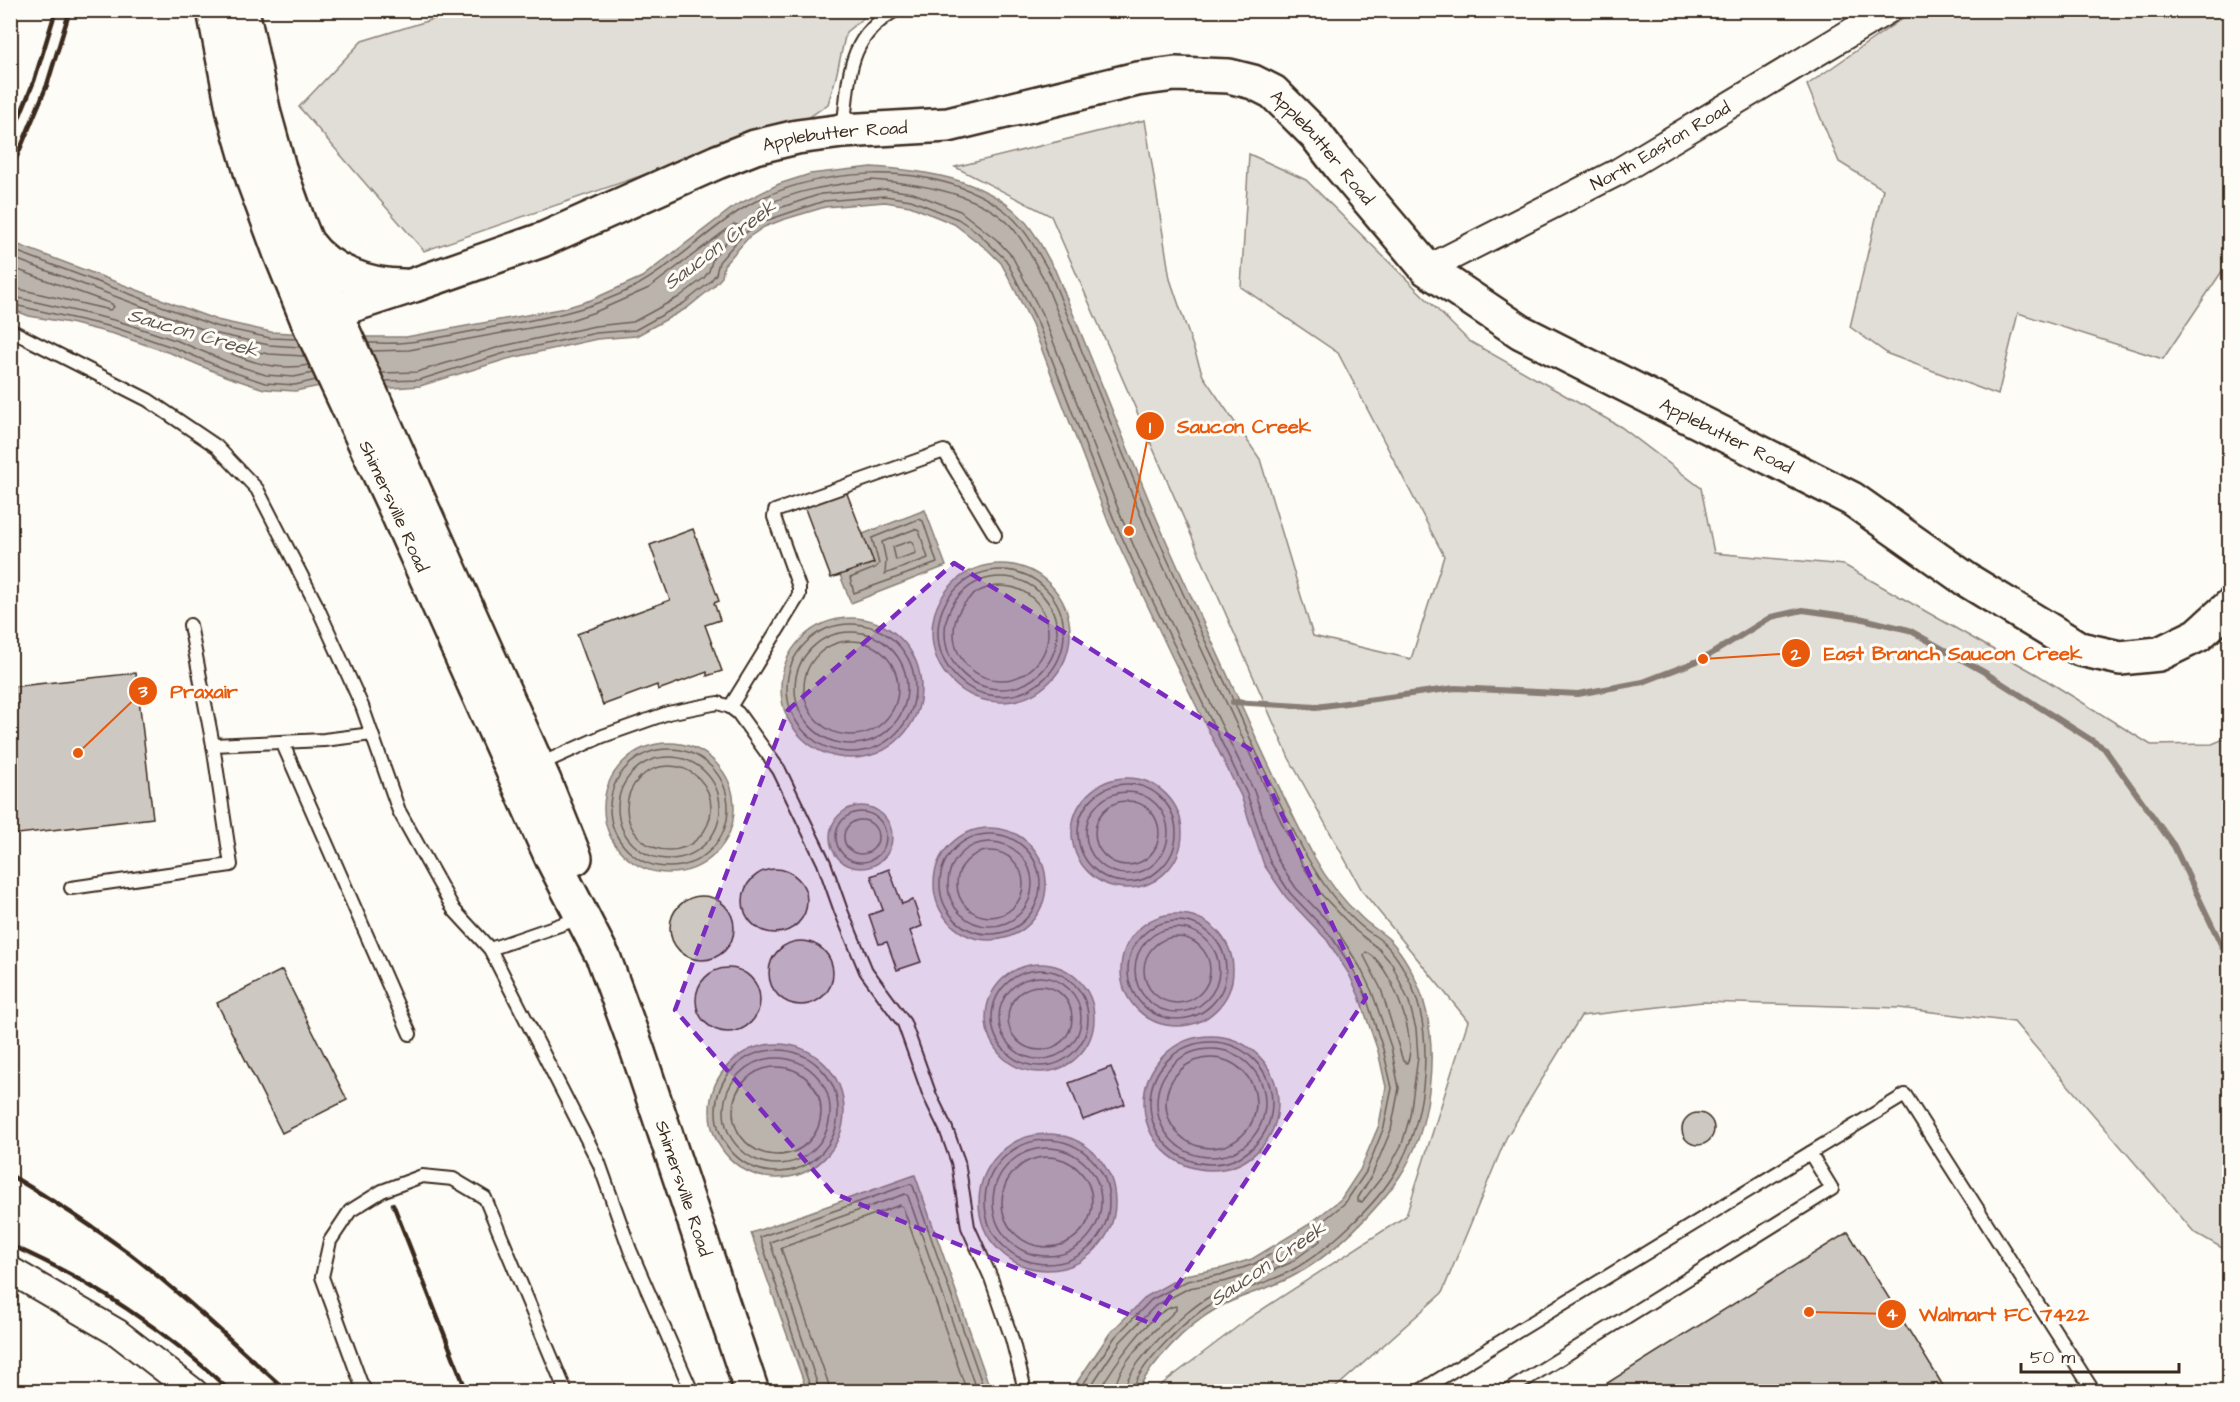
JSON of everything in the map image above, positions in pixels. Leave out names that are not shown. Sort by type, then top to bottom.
[{"type":"street","name":"Shimersville Road","points":[[213,10],[234,113],[267,219],[316,304],[393,472],[537,765],[582,875],[614,986]]},
{"type":"street","name":"Shimersville Road","points":[[242,10],[269,133],[286,189],[308,243],[316,304]]},
{"type":"street","name":"North Easton Road","points":[[1427,269],[1618,172],[1888,10]]},
{"type":"street","name":"Applebutter Road","points":[[316,304],[370,299],[542,240],[755,147],[797,137],[843,131],[948,125],[1137,79],[1175,74],[1229,76],[1253,82],[1273,92],[1316,135],[1427,269],[1521,332],[1852,499],[1967,580],[2080,649],[2120,658],[2159,654],[2198,635],[2229,606]]},
{"type":"street","points":[[308,243],[327,262],[355,276],[392,286],[414,285]]},
{"type":"street","name":"Shimersville Road","points":[[393,472],[552,858],[597,944],[614,986],[638,1048],[752,1392]]},
{"type":"street","points":[[10,1270],[118,1334],[194,1392]]},
{"type":"lane","points":[[843,131],[852,60],[863,38],[879,20],[896,10]]},
{"type":"lane","points":[[10,330],[148,400],[216,446],[257,489],[316,604],[362,705],[399,811],[454,910],[490,949],[599,1163],[630,1250],[692,1392]]},
{"type":"lane","points":[[730,706],[799,595],[799,587],[774,517],[775,511],[944,451],[995,535]]},
{"type":"lane","points":[[71,888],[231,865],[213,745],[190,625]]},
{"type":"lane","points":[[537,765],[603,736],[668,713],[718,704],[730,706],[738,713],[779,770],[824,863],[866,971],[904,1023],[930,1096],[946,1129],[958,1162],[968,1227],[991,1278],[1012,1339],[1023,1382],[1023,1392]]},
{"type":"lane","points":[[213,745],[324,740],[372,734]]},
{"type":"lane","points":[[282,742],[410,1034]]},
{"type":"lane","points":[[490,949],[583,917]]},
{"type":"lane","points":[[1418,1392],[1905,1095],[2094,1392]]},
{"type":"lane","points":[[1506,1392],[1832,1189],[1810,1153]]},
{"type":"lane","points":[[366,1392],[322,1277],[330,1241],[350,1211],[382,1191],[422,1176],[453,1179],[485,1198],[566,1392]]},
{"type":"highlighted area","points":[[954,563],[1253,751],[1366,998],[1152,1324],[833,1193],[675,1010],[788,710]]},
{"type":"shaded area","points":[[460,11],[872,11],[846,32],[828,104],[808,118],[424,251],[299,107],[362,41]]},
{"type":"shaded area","points":[[1913,11],[2229,11],[2229,261],[2163,359],[2018,313],[1998,395],[1888,354],[1850,327],[1883,189],[1839,162],[1807,85]]},
{"type":"shaded area","points":[[1145,120],[1170,279],[1203,376],[1260,459],[1313,636],[1411,659],[1444,556],[1338,353],[1241,287],[1249,154],[1306,180],[1469,341],[1621,427],[1701,488],[1714,553],[1844,565],[2038,675],[2151,745],[2212,744],[2229,737],[2229,1252],[2194,1232],[2014,1022],[1899,1008],[1702,1002],[1581,1016],[1506,1138],[1442,1293],[1332,1391],[1153,1391],[1249,1318],[1406,1216],[1468,1021],[1363,892],[1289,758],[1051,216],[955,167]]},
{"type":"water","points":[[871,167],[930,174],[969,184],[1004,202],[1025,221],[1035,234],[1055,270],[1176,562],[1302,834],[1323,873],[1342,897],[1366,922],[1384,934],[1400,953],[1417,983],[1428,1020],[1431,1066],[1425,1113],[1411,1157],[1391,1189],[1353,1231],[1311,1266],[1287,1279],[1226,1304],[1193,1325],[1161,1356],[1137,1391],[1071,1391],[1110,1333],[1147,1296],[1185,1275],[1223,1268],[1252,1259],[1308,1225],[1341,1199],[1360,1170],[1379,1125],[1386,1087],[1378,1051],[1349,974],[1327,940],[1286,897],[1264,865],[1241,796],[1109,524],[1032,324],[1001,263],[988,250],[954,224],[910,206],[885,202],[825,207],[764,227],[749,237],[724,265],[722,277],[713,287],[687,308],[636,336],[597,339],[507,359],[420,386],[393,388],[342,384],[295,391],[264,389],[114,334],[29,316],[11,309],[11,242],[217,320],[271,332],[406,337],[565,308],[591,300],[642,277],[735,206],[779,184],[810,174]]},
{"type":"water","points":[[925,510],[946,566],[851,603],[840,575],[873,563],[863,534]]},
{"type":"water","points":[[1001,564],[1028,569],[1040,575],[1050,584],[1059,594],[1065,606],[1070,633],[1065,660],[1059,672],[1050,682],[1040,691],[1028,697],[1001,702],[974,697],[962,691],[952,682],[943,672],[937,660],[932,633],[937,606],[943,594],[952,584],[962,575],[974,569]]},
{"type":"water","points":[[851,618],[878,623],[901,638],[916,661],[921,688],[916,715],[901,738],[878,753],[851,758],[824,753],[801,738],[786,715],[781,688],[786,661],[801,638],[824,623]]},
{"type":"water","points":[[669,743],[694,748],[715,762],[729,783],[734,808],[729,833],[715,854],[694,868],[669,873],[644,868],[623,854],[609,833],[604,808],[609,783],[623,762],[644,748]]},
{"type":"water","points":[[1127,778],[1148,782],[1166,794],[1178,812],[1182,833],[1178,854],[1166,872],[1148,884],[1127,888],[1106,884],[1088,872],[1076,854],[1072,833],[1076,812],[1088,794],[1106,782]]},
{"type":"water","points":[[861,806],[873,808],[883,815],[890,825],[892,837],[890,849],[883,859],[873,866],[861,868],[849,866],[839,859],[832,849],[830,837],[832,825],[839,815],[849,808]]},
{"type":"water","points":[[990,828],[1011,832],[1029,845],[1042,863],[1046,884],[1042,905],[1029,923],[1011,936],[990,940],[969,936],[951,923],[938,905],[934,884],[938,863],[951,845],[969,832]]},
{"type":"water","points":[[1177,914],[1198,919],[1216,931],[1228,949],[1233,970],[1228,991],[1216,1009],[1198,1021],[1177,1026],[1156,1021],[1138,1009],[1126,991],[1121,970],[1126,949],[1138,931],[1156,919]]},
{"type":"water","points":[[1040,964],[1061,968],[1078,980],[1090,997],[1094,1018],[1090,1039],[1078,1056],[1061,1068],[1040,1072],[1019,1068],[1002,1056],[990,1039],[986,1018],[990,997],[1002,980],[1019,968]]},
{"type":"water","points":[[1211,1036],[1237,1041],[1258,1056],[1273,1077],[1278,1103],[1273,1129],[1258,1150],[1237,1165],[1211,1170],[1185,1165],[1164,1150],[1149,1129],[1144,1103],[1149,1077],[1164,1056],[1185,1041]]},
{"type":"water","points":[[777,1044],[802,1050],[824,1064],[838,1086],[844,1111],[838,1136],[824,1158],[802,1172],[777,1178],[752,1172],[730,1158],[716,1136],[710,1111],[716,1086],[730,1064],[752,1050]]},
{"type":"water","points":[[1047,1134],[1073,1139],[1085,1145],[1095,1154],[1104,1164],[1110,1176],[1115,1202],[1110,1228],[1104,1240],[1095,1250],[1085,1259],[1073,1265],[1047,1270],[1021,1265],[1009,1259],[999,1250],[990,1240],[984,1228],[979,1202],[984,1176],[990,1164],[999,1154],[1009,1145],[1021,1139]]},
{"type":"water","points":[[915,1175],[991,1391],[807,1391],[751,1233]]},
{"type":"building","points":[[846,491],[874,563],[831,578],[804,506]]},
{"type":"building","points":[[693,529],[719,601],[714,603],[720,620],[705,625],[722,671],[707,676],[707,672],[658,690],[657,685],[603,705],[577,634],[670,600],[650,545]]},
{"type":"building","points":[[136,673],[153,818],[10,835],[10,687]]},
{"type":"building","points":[[775,869],[793,875],[801,883],[807,901],[801,919],[793,927],[775,933],[757,927],[749,919],[743,901],[749,883],[757,875]]},
{"type":"building","points":[[889,869],[902,904],[913,900],[922,926],[910,931],[921,962],[897,970],[887,942],[879,944],[869,915],[883,910],[871,876]]},
{"type":"building","points":[[702,896],[720,902],[728,910],[734,928],[728,946],[720,954],[702,960],[684,954],[676,946],[670,928],[676,910],[684,902]]},
{"type":"building","points":[[801,941],[819,947],[827,955],[833,973],[827,991],[819,999],[801,1005],[783,999],[775,991],[769,973],[775,955],[783,947]]},
{"type":"building","points":[[728,968],[746,974],[754,982],[760,1000],[754,1018],[746,1026],[728,1032],[710,1026],[702,1018],[696,1000],[702,982],[710,974]]},
{"type":"building","points":[[282,970],[347,1100],[282,1133],[217,1003]]},
{"type":"building","points":[[1111,1067],[1125,1104],[1083,1120],[1069,1083]]},
{"type":"building","points":[[1698,1113],[1709,1118],[1714,1129],[1709,1140],[1698,1145],[1687,1140],[1682,1129],[1687,1118]]},
{"type":"building","points":[[1848,1232],[1947,1392],[1593,1392]]},
{"type":"waterway","points":[[1233,702],[1316,707],[1455,688],[1578,694],[1643,682],[1703,659],[1771,617],[1803,610],[1859,618],[1909,630],[1984,672],[2104,748],[2174,846],[2230,963]]},
{"type":"railway","points":[[10,140],[34,81],[56,10]]},
{"type":"railway","points":[[10,173],[47,85],[70,10]]},
{"type":"railway","points":[[10,1175],[71,1212],[150,1269],[288,1392]]},
{"type":"railway","points":[[393,1204],[467,1392]]},
{"type":"railway","points":[[10,1245],[69,1274],[127,1309],[181,1348],[231,1392]]},
{"type":"place","name":"Saucon Creek","points":[[1129,531]]},
{"type":"place","name":"East Branch Saucon Creek","points":[[1703,659]]},
{"type":"place","name":"Praxair","points":[[78,753]]},
{"type":"place","name":"Walmart FC 7422","points":[[1809,1312]]}]
